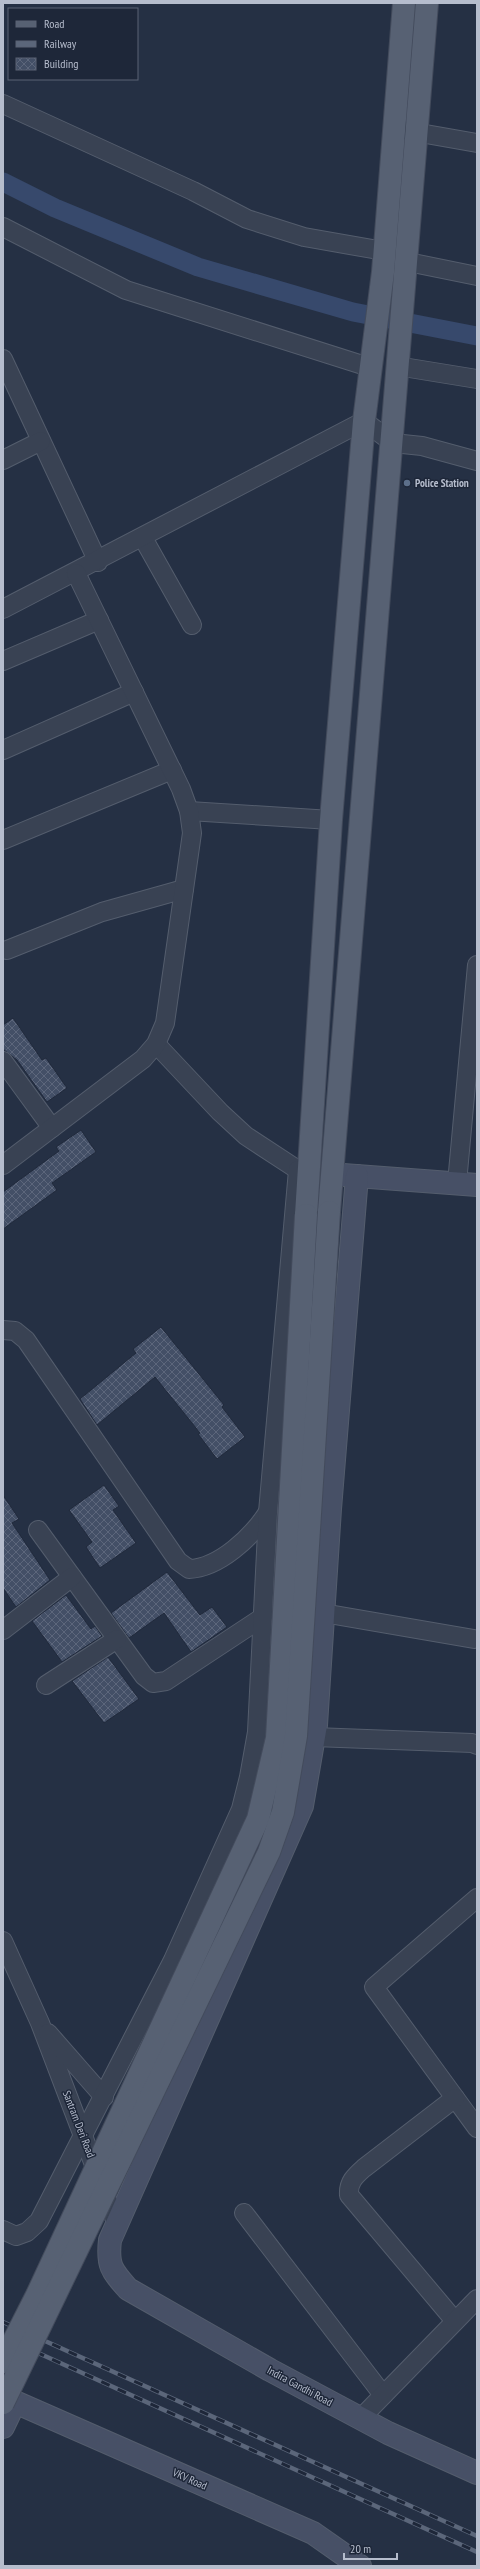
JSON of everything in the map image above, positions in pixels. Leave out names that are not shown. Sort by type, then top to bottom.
[{"type":"main road","points":[[3,2362],[68,2230],[258,1819],[277,1738],[306,1215],[303,1171],[364,422],[376,338],[384,262],[404,3]]},
{"type":"main road","points":[[7,2400],[265,1859],[283,1812],[296,1736],[329,1212],[393,443],[397,366],[418,133],[427,3]]},
{"type":"street","points":[[3,104],[193,191],[247,219],[384,262]]},
{"type":"street","points":[[395,128],[477,143]]},
{"type":"street","points":[[3,227],[126,290],[372,368]]},
{"type":"street","points":[[407,265],[477,276]]},
{"type":"street","points":[[3,359],[98,562]]},
{"type":"street","points":[[397,366],[477,379]]},
{"type":"street","points":[[3,610],[98,562],[364,422],[393,443],[422,446],[477,461]]},
{"type":"street","points":[[3,460],[41,441]]},
{"type":"street","points":[[143,538],[192,625]]},
{"type":"street","points":[[3,1165],[143,1059],[156,1044],[164,1023],[192,833],[189,811],[172,770],[76,573]]},
{"type":"street","points":[[3,661],[99,620]]},
{"type":"street","points":[[3,750],[134,692]]},
{"type":"street","points":[[3,840],[172,770]]},
{"type":"street","points":[[189,811],[331,820]]},
{"type":"street","points":[[7,950],[102,912],[184,889]]},
{"type":"street","points":[[156,1044],[220,1112],[246,1136],[303,1171],[332,1175],[467,1184],[477,965]]},
{"type":"street","points":[[3,1061],[52,1128]]},
{"type":"street","points":[[3,2230],[16,2236],[27,2232],[39,2221],[173,1960],[241,1810],[257,1732],[268,1512],[303,1171]]},
{"type":"street","points":[[117,2225],[302,1806],[314,1737],[357,1176]]},
{"type":"street","points":[[3,1330],[15,1331],[26,1340],[178,1561],[189,1569],[202,1569],[238,1546],[261,1523],[268,1512]]},
{"type":"street","points":[[38,1530],[116,1639],[144,1676],[153,1684],[166,1681],[263,1617]]},
{"type":"street","points":[[3,1630],[72,1577]]},
{"type":"street","points":[[323,1613],[474,1639]]},
{"type":"street","points":[[46,1685],[116,1639]]},
{"type":"street","points":[[314,1737],[472,1743],[477,1745]]},
{"type":"street","points":[[477,1898],[374,1988],[477,2128]]},
{"type":"street","name":"Santram Deri Road","points":[[3,1941],[40,2023],[117,2225]]},
{"type":"street","name":"Santram Deri Road","points":[[40,2023],[104,2097]]},
{"type":"street","points":[[455,2098],[364,2168],[354,2177],[349,2186],[349,2195],[455,2321]]},
{"type":"street","points":[[244,2213],[383,2395]]},
{"type":"street","name":"Indira Gandhi Road","points":[[117,2225],[110,2240],[108,2257],[112,2270],[128,2289],[270,2370],[361,2418],[477,2473]]},
{"type":"street","points":[[361,2418],[477,2299]]},
{"type":"street","points":[[3,2427],[7,2400]]},
{"type":"street","name":"VKV Road","points":[[7,2400],[313,2533],[360,2566]]},
{"type":"building","points":[[13,1018],[42,1060],[46,1058],[67,1088],[47,1102],[17,1060],[3,1049],[3,1025]]},
{"type":"building","points":[[81,1130],[96,1152],[52,1183],[57,1190],[3,1229],[3,1192],[59,1151],[56,1147]]},
{"type":"building","points":[[161,1327],[224,1405],[222,1407],[245,1437],[217,1459],[198,1434],[200,1433],[155,1377],[97,1425],[80,1399],[136,1353],[133,1349]]},
{"type":"building","points":[[104,1485],[119,1506],[113,1510],[136,1543],[100,1568],[86,1547],[92,1542],[69,1510]]},
{"type":"building","points":[[3,1495],[19,1519],[12,1523],[50,1580],[16,1607],[3,1588]]},
{"type":"building","points":[[167,1572],[200,1615],[212,1607],[227,1627],[191,1652],[164,1613],[129,1638],[111,1613]]},
{"type":"building","points":[[66,1595],[91,1629],[95,1626],[102,1636],[62,1662],[32,1621]]},
{"type":"building","points":[[108,1657],[139,1699],[104,1723],[72,1681]]},
{"type":"waterway","points":[[3,182],[55,208],[198,267],[353,312],[477,336]]},
{"type":"railway","points":[[3,2322],[477,2536]]},
{"type":"railway","points":[[3,2337],[477,2552]]},
{"type":"place","name":"Police Station","points":[[407,483]]}]
